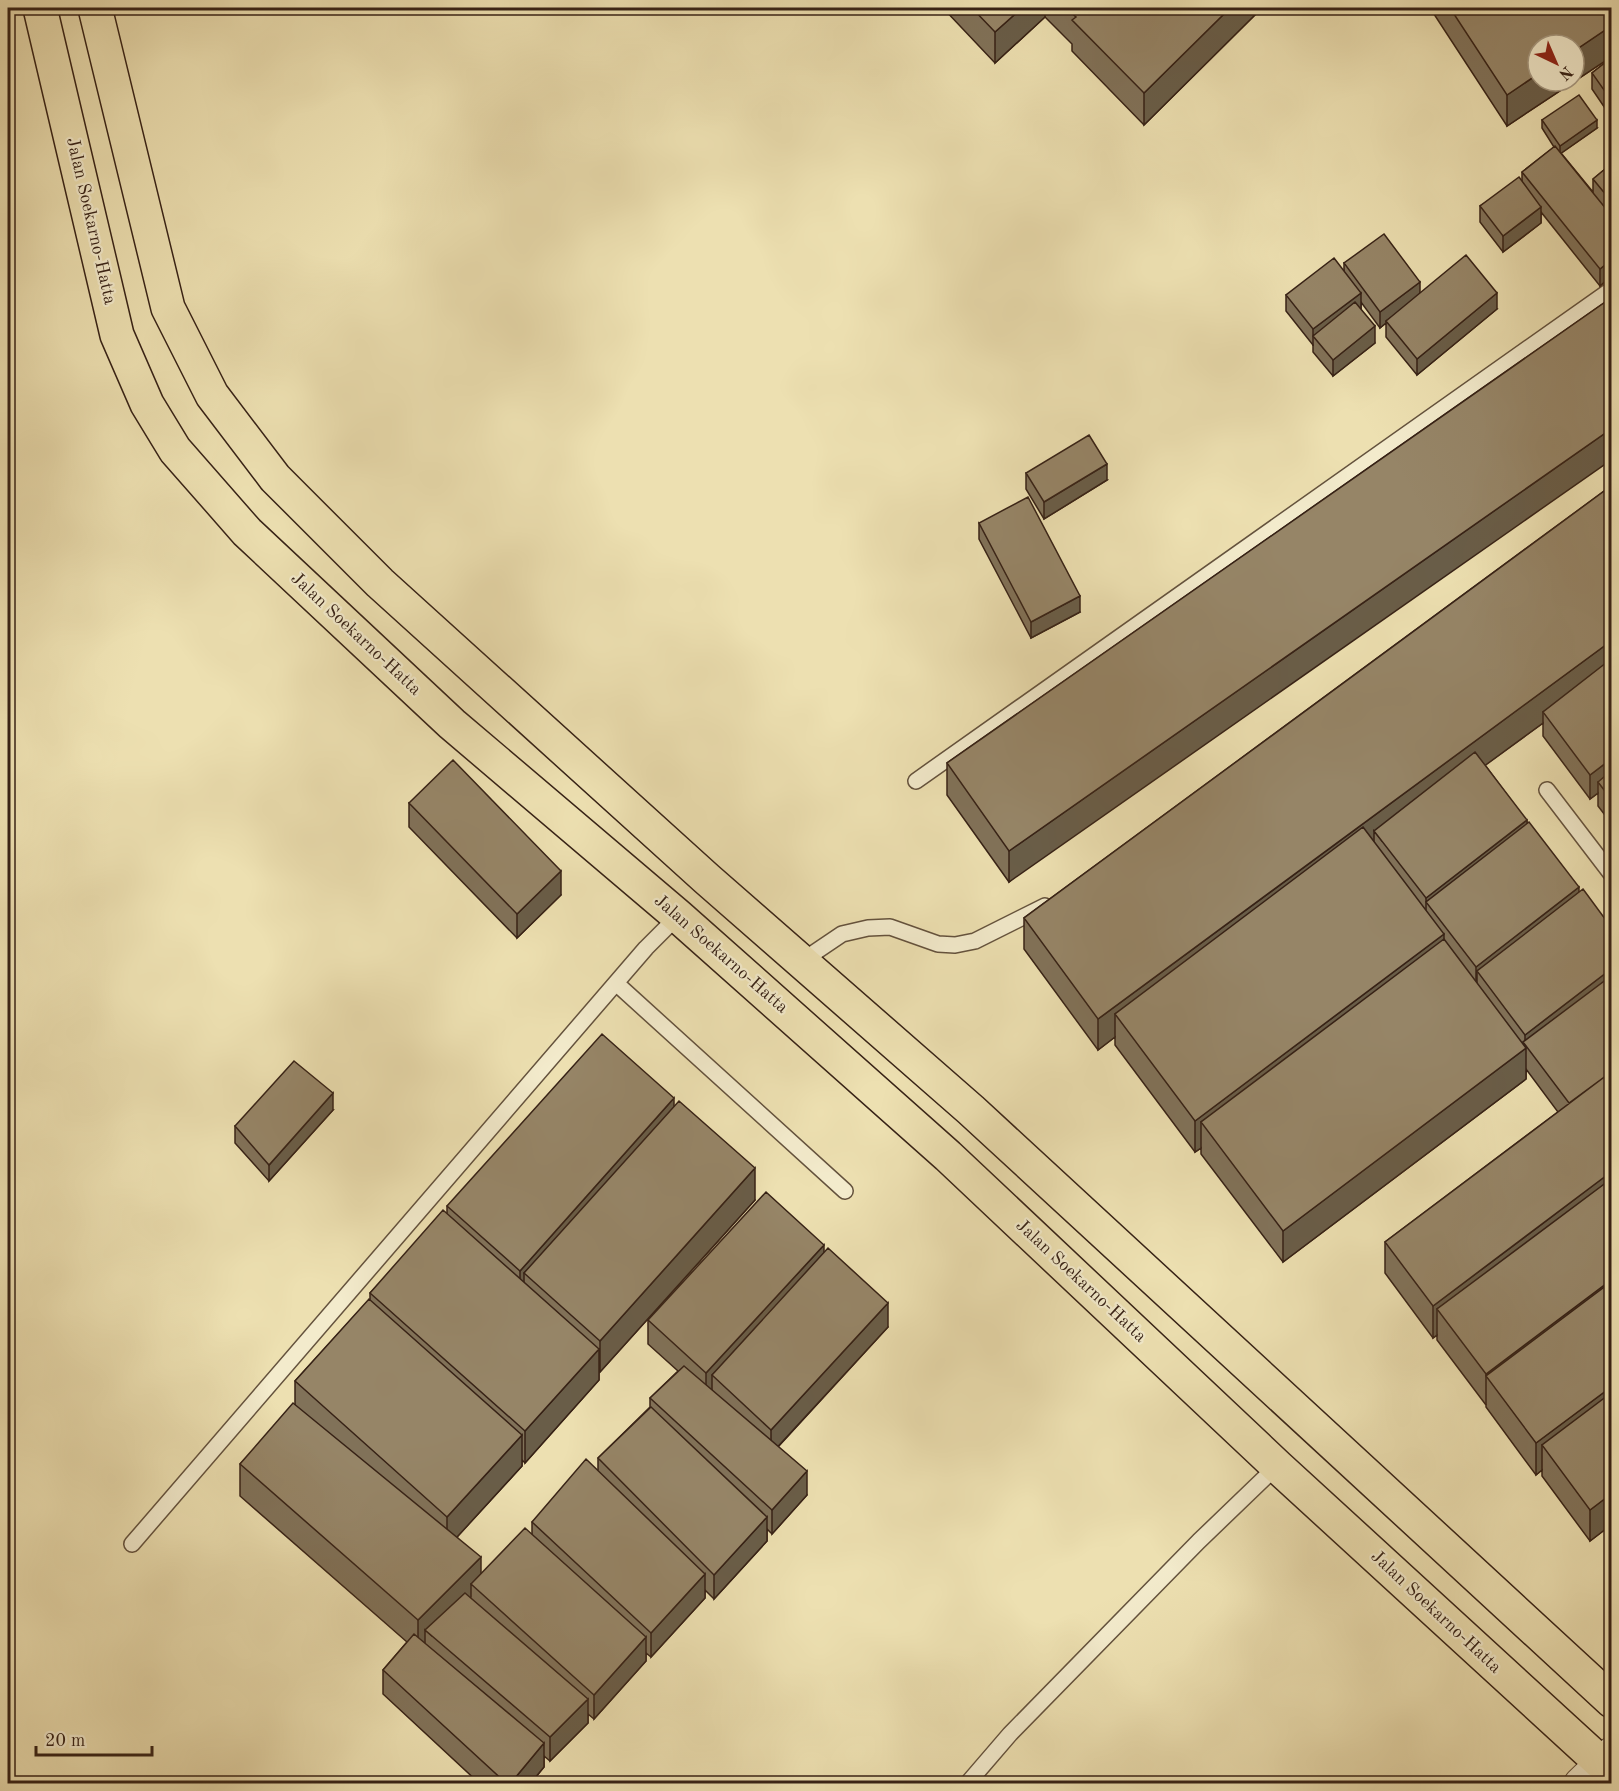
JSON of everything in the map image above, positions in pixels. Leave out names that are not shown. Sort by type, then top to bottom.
[{"type":"main road","name":"Jalan Soekarno-Hatta","points":[[40,8],[117,335],[147,404],[175,450],[247,532],[452,723],[678,915],[948,1156],[1601,1768]]},
{"type":"main road","points":[[96,8],[168,308],[212,395],[275,478],[380,583],[707,879],[997,1134],[1611,1701]]},
{"type":"lane","points":[[916,781],[1611,289]]},
{"type":"lane","points":[[1547,790],[1611,875]]},
{"type":"lane","points":[[802,961],[842,934],[868,928],[890,927],[938,944],[955,945],[975,941],[1059,899]]},
{"type":"lane","points":[[132,1544],[646,948],[678,915]]},
{"type":"lane","points":[[617,984],[845,1191]]},
{"type":"lane","points":[[967,1784],[1010,1734],[1199,1541],[1277,1466]]},
{"type":"building","points":[[972,8],[1022,8],[995,32]]},
{"type":"building","points":[[1066,8],[1230,8],[1144,93],[1072,20],[1076,17]]},
{"type":"building","points":[[1450,8],[1611,8],[1611,26],[1586,43],[1586,33],[1526,33],[1526,82],[1507,95]]},
{"type":"building","points":[[1611,58],[1611,100],[1592,73]]},
{"type":"building","points":[[1579,95],[1597,120],[1560,146],[1542,120]]},
{"type":"building","points":[[1555,146],[1611,215],[1611,260],[1600,269],[1522,172]]},
{"type":"building","points":[[1611,164],[1611,201],[1593,179]]},
{"type":"building","points":[[1519,177],[1541,207],[1503,236],[1480,206]]},
{"type":"building","points":[[1384,234],[1420,282],[1380,312],[1344,263]]},
{"type":"building","points":[[1466,255],[1497,293],[1417,359],[1386,321]]},
{"type":"building","points":[[1334,258],[1361,293],[1313,329],[1286,295]]},
{"type":"building","points":[[1611,298],[1611,429],[1009,851],[947,763]]},
{"type":"building","points":[[1355,302],[1375,326],[1333,360],[1313,336]]},
{"type":"building","points":[[1089,435],[1107,464],[1044,502],[1026,473]]},
{"type":"building","points":[[1611,486],[1611,641],[1098,1019],[1024,918]]},
{"type":"building","points":[[1028,497],[1080,596],[1031,622],[979,523]]},
{"type":"building","points":[[1611,659],[1611,759],[1590,775],[1543,712]]},
{"type":"building","points":[[1475,752],[1527,820],[1426,898],[1374,831]]},
{"type":"building","points":[[453,760],[561,871],[517,914],[409,803]]},
{"type":"building","points":[[1611,771],[1611,799],[1598,782]]},
{"type":"building","points":[[1529,822],[1579,887],[1476,967],[1426,902]]},
{"type":"building","points":[[1363,827],[1444,934],[1195,1121],[1115,1014]]},
{"type":"building","points":[[1583,889],[1611,927],[1611,969],[1525,1035],[1477,971]]},
{"type":"building","points":[[1444,939],[1526,1048],[1283,1231],[1201,1122]]},
{"type":"building","points":[[1611,976],[1611,1072],[1569,1103],[1523,1042]]},
{"type":"building","points":[[602,1034],[674,1098],[520,1271],[447,1206]]},
{"type":"building","points":[[294,1061],[333,1093],[269,1165],[235,1126]]},
{"type":"building","points":[[1611,1072],[1611,1172],[1433,1306],[1385,1242]]},
{"type":"building","points":[[679,1101],[755,1168],[600,1341],[524,1273]]},
{"type":"building","points":[[1611,1179],[1611,1280],[1486,1374],[1437,1309]]},
{"type":"building","points":[[766,1192],[824,1245],[706,1373],[648,1320]]},
{"type":"building","points":[[443,1210],[599,1349],[525,1431],[370,1293]]},
{"type":"building","points":[[828,1248],[888,1303],[771,1430],[712,1375]]},
{"type":"building","points":[[1611,1282],[1611,1387],[1536,1443],[1486,1376]]},
{"type":"building","points":[[369,1299],[522,1435],[447,1517],[295,1381]]},
{"type":"building","points":[[684,1366],[807,1471],[772,1510],[650,1398]]},
{"type":"building","points":[[1611,1393],[1611,1494],[1590,1510],[1542,1445]]},
{"type":"building","points":[[293,1403],[481,1557],[418,1620],[240,1464]]},
{"type":"building","points":[[651,1407],[767,1517],[714,1575],[598,1458]]},
{"type":"building","points":[[586,1459],[705,1574],[651,1633],[532,1522]]},
{"type":"building","points":[[525,1528],[646,1637],[594,1695],[471,1584]]},
{"type":"building","points":[[465,1593],[588,1699],[550,1737],[425,1630]]},
{"type":"building","points":[[414,1634],[544,1743],[510,1784],[507,1784],[383,1670]]}]
